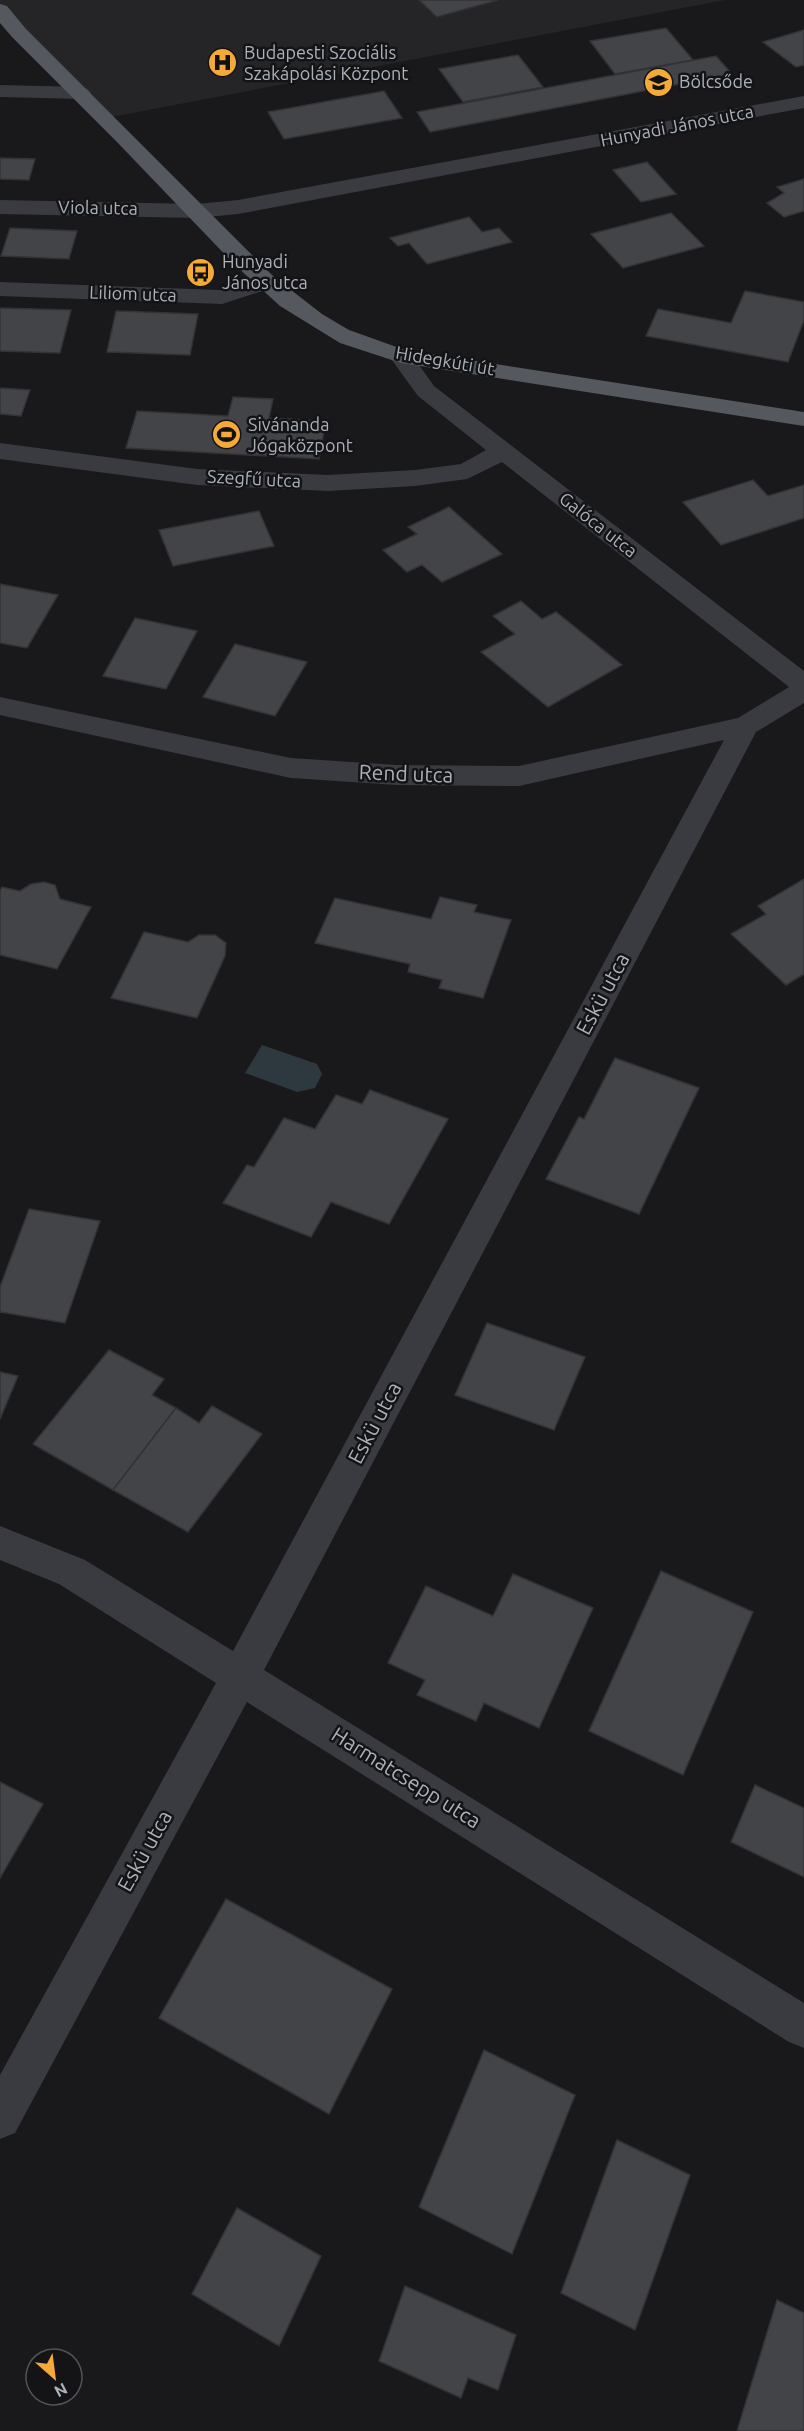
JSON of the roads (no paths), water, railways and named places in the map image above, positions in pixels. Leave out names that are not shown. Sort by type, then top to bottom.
[{"type":"main road","name":"Hidegkúti út","points":[[0,10],[19,33],[81,93],[264,283],[302,311],[343,336],[401,356],[804,419]]},
{"type":"street","points":[[0,91],[81,93]]},
{"type":"street","name":"Hunyadi János utca","points":[[195,211],[252,205],[804,102]]},
{"type":"street","name":"Viola utca","points":[[0,207],[195,211]]},
{"type":"street","name":"Liliom utca","points":[[0,290],[222,297],[264,283]]},
{"type":"street","name":"Galóca utca","points":[[401,356],[426,391],[804,685]]},
{"type":"street","name":"Szegfű utca","points":[[0,452],[196,477],[328,483],[415,478],[467,471],[503,451]]},
{"type":"street","name":"Rend utca","points":[[0,706],[291,768],[397,776],[519,776],[746,726],[804,691]]},
{"type":"street","name":"Eskü utca","points":[[0,2118],[241,1675],[746,726]]},
{"type":"street","name":"Harmatcsepp utca","points":[[0,1543],[72,1572],[804,2027]]},
{"type":"place","name":"Budapesti Szociális Szakápolási Központ","points":[[223,63]]},
{"type":"place","name":"Bölcsőde","points":[[658,82]]},
{"type":"place","name":"Hunyadi János utca","points":[[201,272]]},
{"type":"place","name":"Sivánanda Jógaközpont","points":[[227,435]]}]
